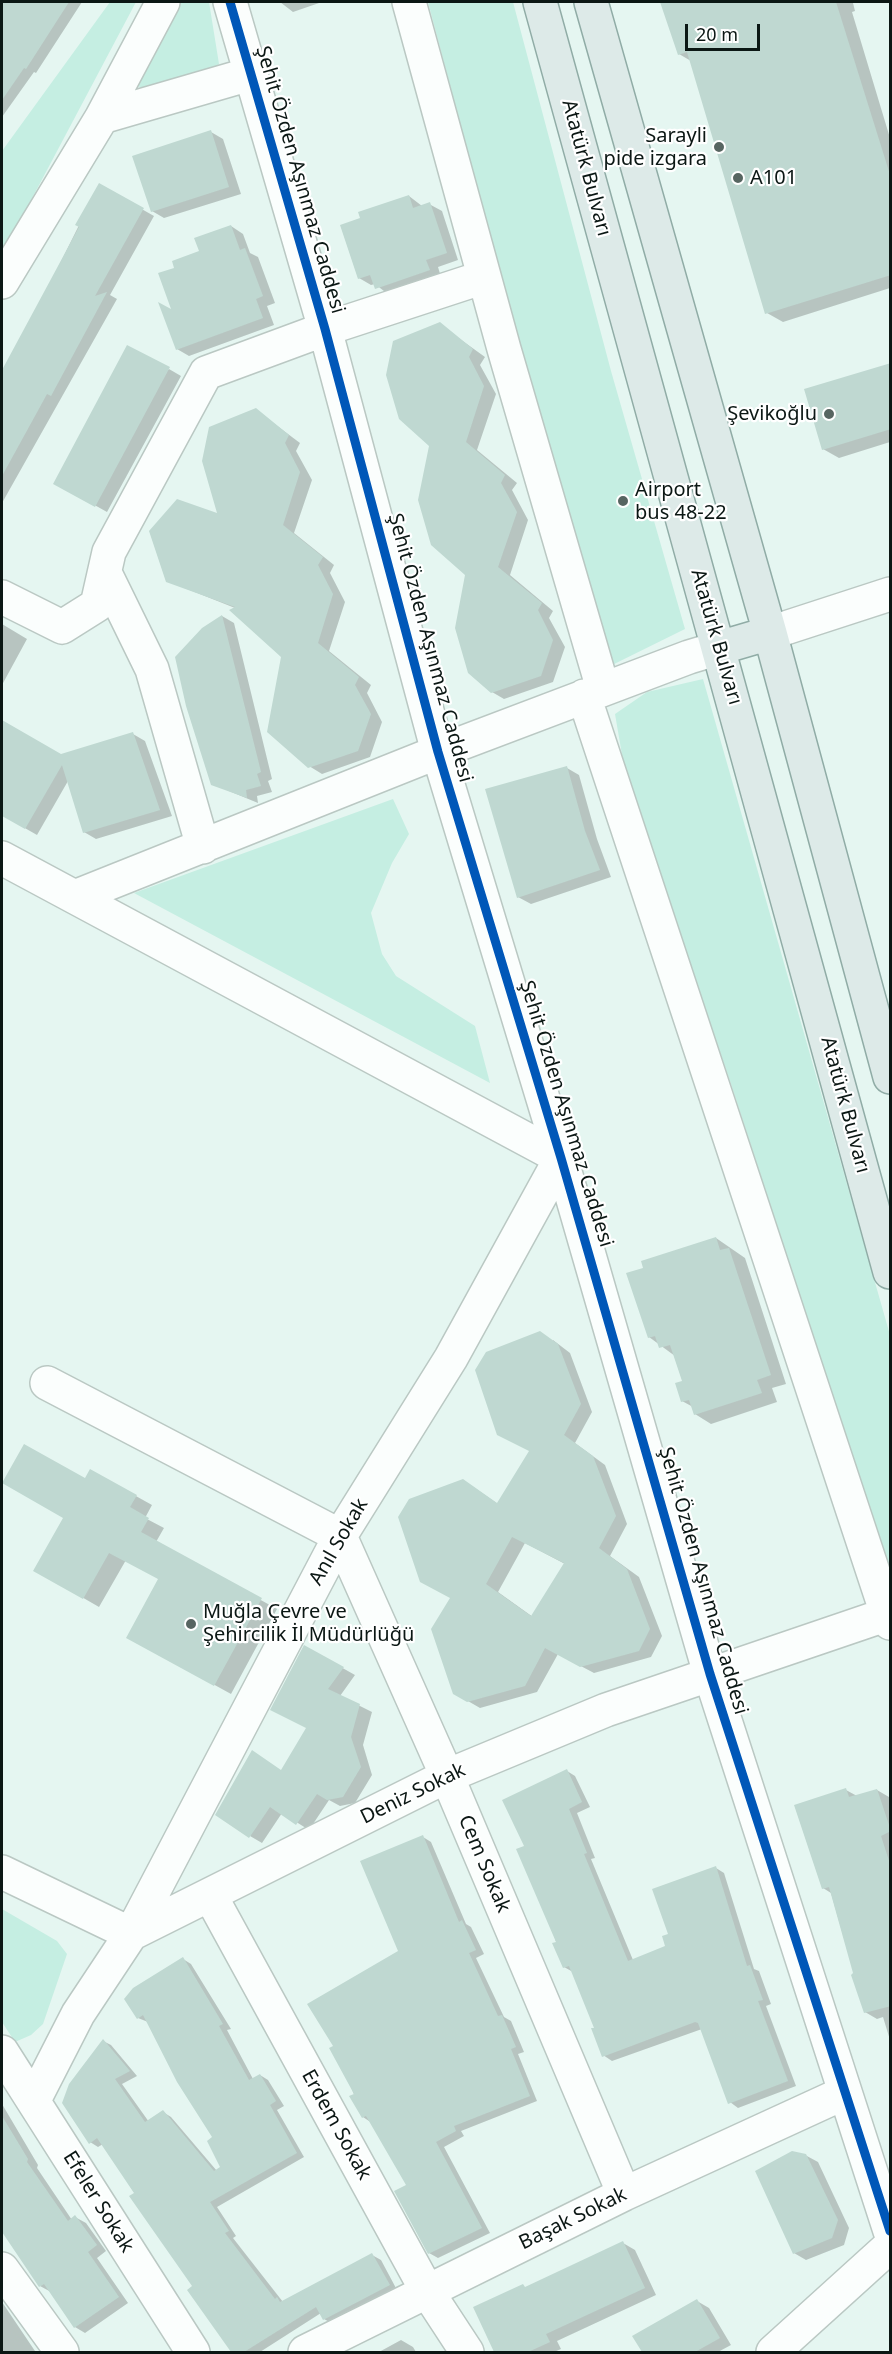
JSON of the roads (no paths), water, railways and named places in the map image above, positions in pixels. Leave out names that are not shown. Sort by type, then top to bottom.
[{"type":"main road","name":"Atatürk Bulvarı","points":[[540,2],[891,1272]]},
{"type":"main road","points":[[591,2],[770,633],[891,1077]]},
{"type":"main road","points":[[719,648],[770,633]]},
{"type":"street","points":[[2,282],[102,117],[163,2]]},
{"type":"street","name":"Şehit Özden Aşınmaz Caddesi","points":[[230,2],[325,329],[438,752],[561,1158],[710,1674],[844,2093],[891,2231]]},
{"type":"street","points":[[409,2],[593,693],[889,1619]]},
{"type":"street","points":[[102,117],[250,74]]},
{"type":"street","points":[[2,597],[62,627],[97,605],[109,552],[206,374],[325,329],[484,277]]},
{"type":"street","points":[[105,573],[152,669],[203,847]]},
{"type":"street","points":[[770,633],[891,594]]},
{"type":"street","points":[[77,897],[438,752],[719,648]]},
{"type":"street","points":[[2,858],[561,1158]]},
{"type":"street","name":"Anıl Sokak","points":[[131,1934],[340,1536],[451,1358],[561,1158]]},
{"type":"street","points":[[48,1383],[340,1536]]},
{"type":"street","name":"Cem Sokak","points":[[340,1536],[447,1776],[624,2194]]},
{"type":"street","name":"Deniz Sokak","points":[[131,1934],[447,1776],[606,1710],[710,1674],[889,1619]]},
{"type":"street","points":[[2,1872],[131,1934],[78,2014],[34,2100]]},
{"type":"street","name":"Erdem Sokak","points":[[210,1895],[427,2291],[467,2352]]},
{"type":"street","name":"Efeler Sokak","points":[[2,2052],[193,2352]]},
{"type":"street","name":"Başak Sokak","points":[[305,2352],[624,2194],[844,2093]]},
{"type":"street","points":[[773,2352],[891,2246]]},
{"type":"street","points":[[2,2270],[62,2352]]},
{"type":"place","name":"Sarayli pide izgara","points":[[719,147]]},
{"type":"place","name":"A101","points":[[738,178]]},
{"type":"place","name":"Şevikoğlu","points":[[829,414]]},
{"type":"place","name":"Airport bus 48-22","points":[[623,501]]},
{"type":"place","name":"Muğla Çevre ve Şehircilik İl Müdürlüğü","points":[[191,1624]]}]
